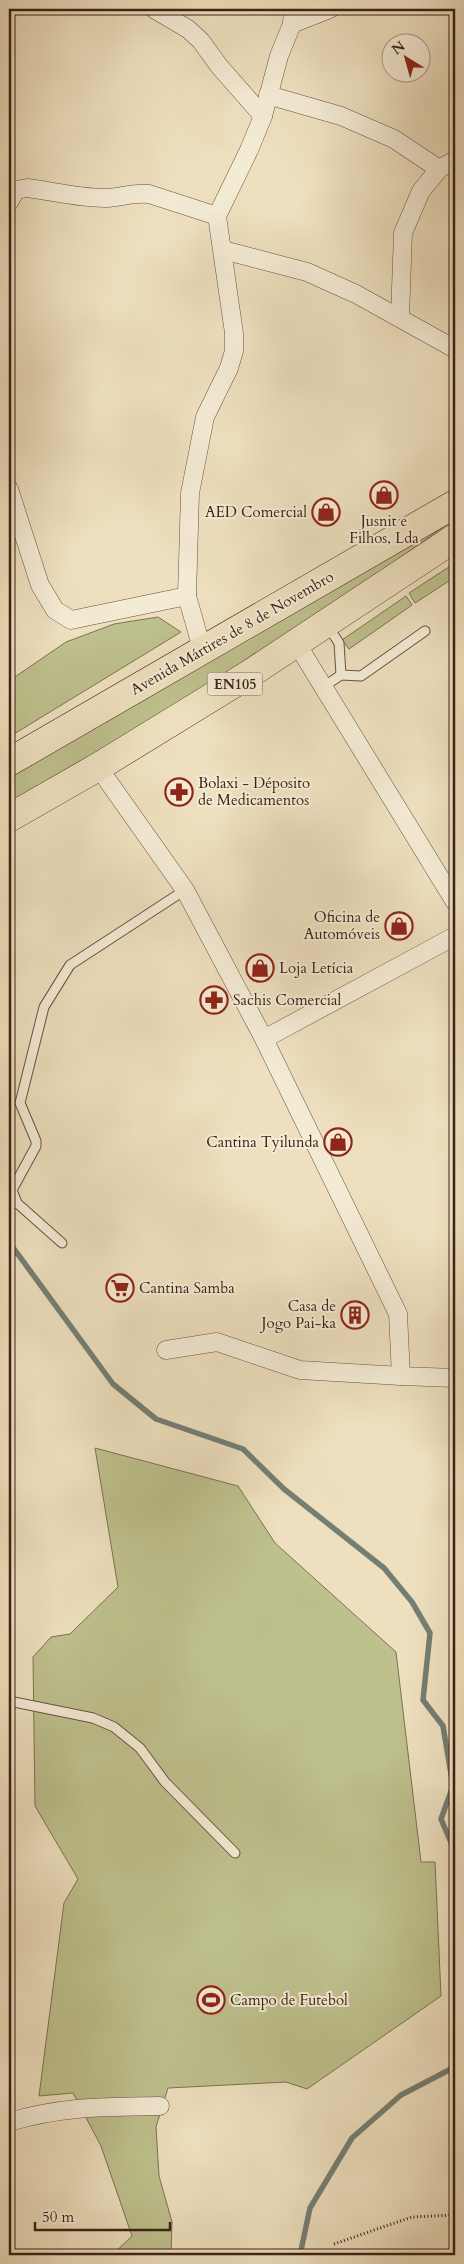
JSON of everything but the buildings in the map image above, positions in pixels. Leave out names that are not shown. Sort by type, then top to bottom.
[{"type":"main road","name":"Avenida Mártires de 8 de Novembro","points":[[9,762],[455,504]]},
{"type":"main road","name":"EN105","points":[[9,818],[98,767],[297,644],[455,538]]},
{"type":"street","points":[[154,9],[188,29],[201,41],[219,66],[263,116]]},
{"type":"street","points":[[202,649],[187,596],[190,493],[205,417],[234,351],[234,333],[217,216],[250,150],[263,116],[279,56],[293,16],[330,9]]},
{"type":"street","points":[[268,95],[341,116],[394,140],[439,169]]},
{"type":"street","points":[[400,317],[403,234],[421,191],[439,169],[455,160]]},
{"type":"street","points":[[9,202],[16,190],[27,188],[102,198],[138,192],[217,216]]},
{"type":"street","points":[[223,250],[307,272],[400,317],[455,349]]},
{"type":"street","points":[[9,489],[40,585],[55,610],[70,620],[103,615],[187,596]]},
{"type":"street","points":[[297,644],[455,902]]},
{"type":"street","points":[[98,767],[185,890],[264,1039],[398,1314],[401,1376]]},
{"type":"street","points":[[264,1039],[455,936]]},
{"type":"street","points":[[166,1350],[217,1342],[226,1343],[300,1370],[455,1378]]},
{"type":"street","points":[[9,2122],[37,2113],[72,2108],[160,2106]]},
{"type":"lane","points":[[326,624],[339,643],[341,675]]},
{"type":"lane","points":[[323,687],[341,675],[361,676],[425,631]]},
{"type":"lane","points":[[62,1243],[17,1203],[12,1190],[36,1146],[36,1141],[20,1103],[44,1007],[70,965],[185,890]]},
{"type":"lane","points":[[9,1701],[93,1718],[114,1727],[140,1748],[165,1782],[235,1853]]},
{"type":"path","points":[[334,2244],[412,2218],[455,2215]]},
{"type":"green space","points":[[455,519],[287,637],[9,805],[9,777]]},
{"type":"green space","points":[[455,563],[455,577],[415,603],[409,593]]},
{"type":"green space","points":[[406,596],[412,605],[349,649],[342,640]]},
{"type":"green space","points":[[158,617],[181,632],[9,737],[9,681],[66,642],[114,624]]},
{"type":"green space","points":[[95,1448],[238,1486],[275,1543],[396,1652],[421,1862],[435,1862],[441,1996],[307,2089],[286,2082],[168,2088],[156,2127],[159,2176],[172,2222],[171,2255],[112,2255],[132,2236],[101,2146],[73,2093],[39,2096],[64,1903],[78,1879],[35,1806],[33,1657],[51,1637],[70,1634],[118,1587]]},
{"type":"waterway","points":[[9,1242],[113,1384],[156,1419],[243,1449],[284,1489],[384,1568],[412,1602],[430,1633],[423,1700],[443,1726],[453,1786],[441,1819],[455,1852]]},
{"type":"waterway","points":[[300,2255],[310,2208],[352,2138],[401,2095],[449,2070],[455,2064]]},
{"type":"place","name":"Jusnit e Filhos, Lda","points":[[384,495]]},
{"type":"place","name":"AED Comercial","points":[[326,512]]},
{"type":"place","name":"Bolaxi - Déposito de Medicamentos","points":[[179,792]]},
{"type":"place","name":"Oficina de Automóveis","points":[[399,926]]},
{"type":"place","name":"Loja Letícia","points":[[260,968]]},
{"type":"place","name":"Sachis Comercial","points":[[214,1000]]},
{"type":"place","name":"Cantina Tyilunda","points":[[338,1142]]},
{"type":"place","name":"Cantina Samba","points":[[120,1288]]},
{"type":"place","name":"Casa de Jogo Pai-ka","points":[[355,1315]]},
{"type":"place","name":"Campo de Futebol","points":[[211,2000]]}]
